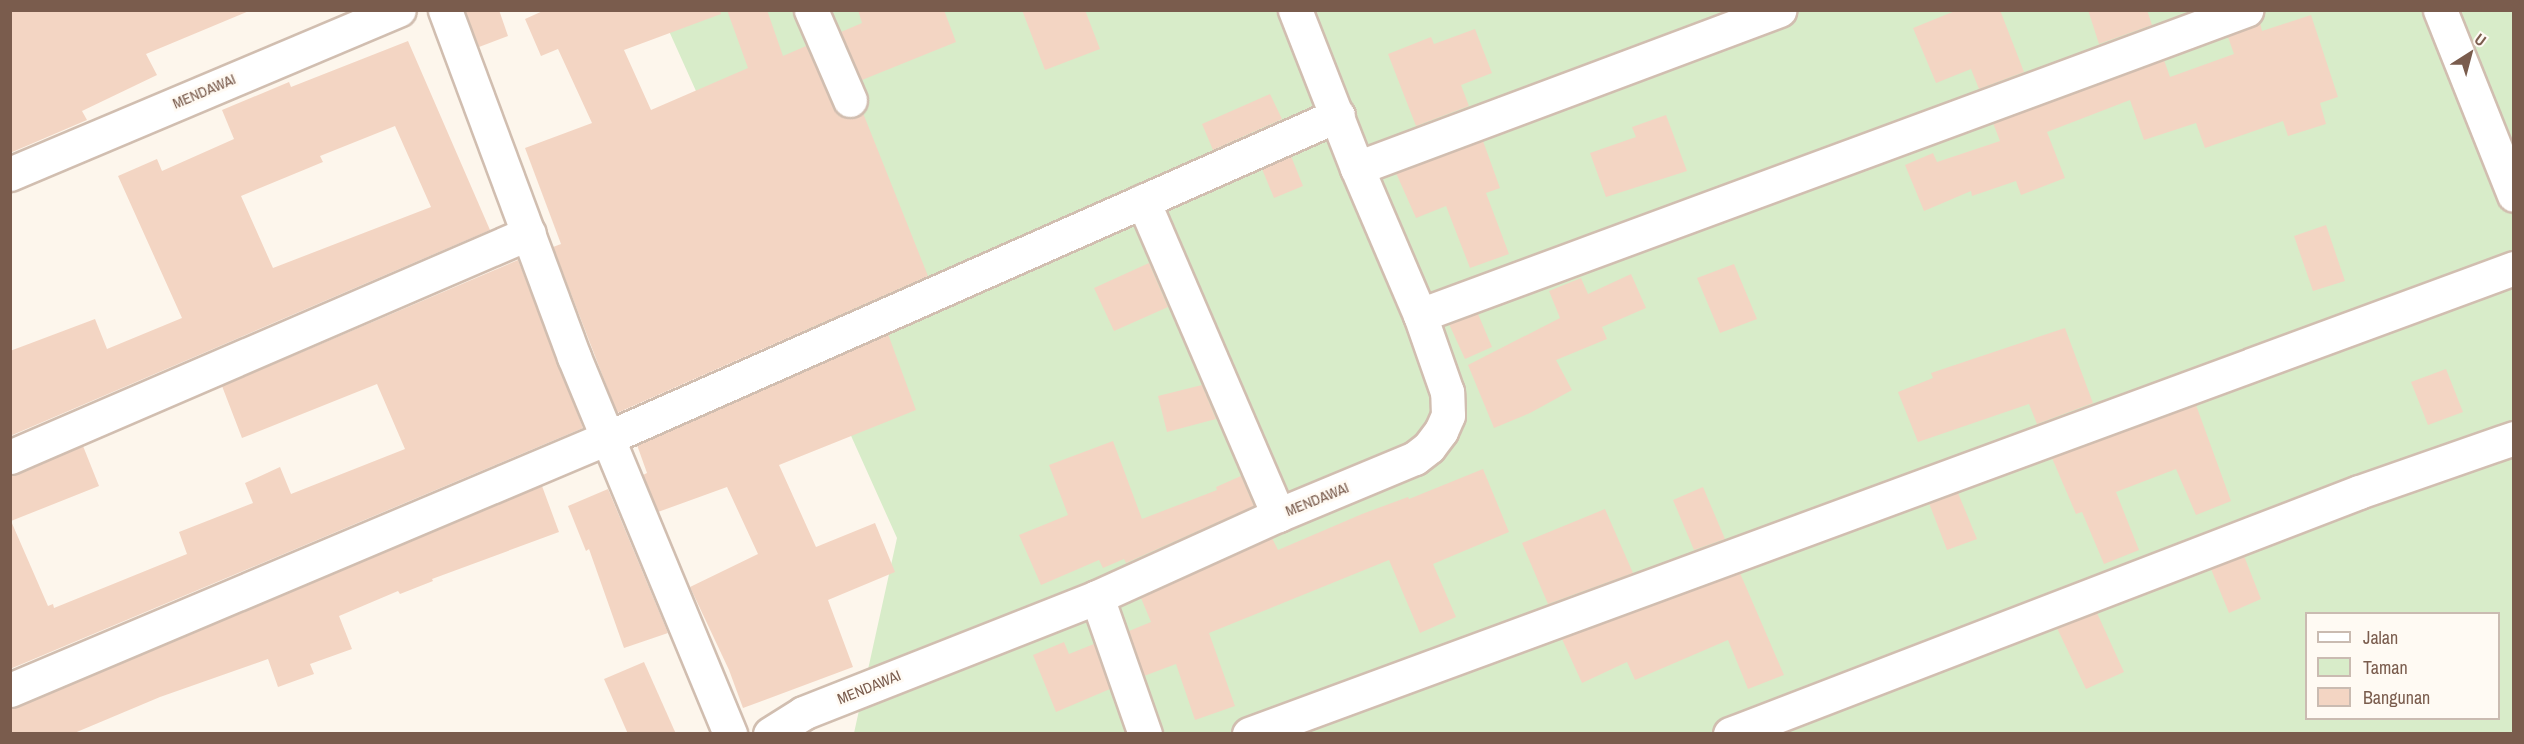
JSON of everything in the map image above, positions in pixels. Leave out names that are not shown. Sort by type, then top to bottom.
[{"type":"street","name":"MENDAWAI","points":[[10,174],[399,10]]},
{"type":"street","points":[[445,10],[574,357],[730,734]]},
{"type":"street","points":[[811,10],[850,100]]},
{"type":"street","name":"MENDAWAI","points":[[770,734],[803,713],[1097,597],[1278,515],[1415,458],[1430,447],[1448,415],[1447,392],[1420,315],[1357,168],[1338,115],[1294,10]]},
{"type":"street","points":[[1357,168],[1779,10]]},
{"type":"street","points":[[1420,315],[2246,10]]},
{"type":"street","points":[[2440,10],[2514,195]]},
{"type":"street","points":[[10,690],[607,438],[1338,115]]},
{"type":"street","points":[[1143,201],[1278,515]]},
{"type":"street","points":[[10,457],[529,232]]},
{"type":"street","points":[[1249,734],[2514,268]]},
{"type":"street","points":[[1730,734],[2360,492],[2514,438]]},
{"type":"street","points":[[1097,597],[1145,734]]},
{"type":"green space","points":[[660,11],[2513,11],[2513,733],[854,733],[897,538]]},
{"type":"building","points":[[10,10],[249,11],[146,54],[157,75],[82,111],[87,120],[10,153]]},
{"type":"building","points":[[465,10],[499,10],[508,36],[479,47]]},
{"type":"building","points":[[545,10],[720,10],[721,14],[624,50],[651,110],[748,68],[727,10],[767,10],[783,56],[806,46],[838,115],[848,119],[863,113],[928,276],[617,413],[553,247],[561,244],[525,148],[592,123],[558,49],[541,56],[525,19]]},
{"type":"building","points":[[858,10],[944,10],[956,42],[862,80],[841,32],[862,23]]},
{"type":"building","points":[[1022,10],[1085,10],[1100,49],[1045,70]]},
{"type":"building","points":[[2000,10],[2024,72],[1979,89],[1971,69],[1936,83],[1913,28],[1955,11]]},
{"type":"building","points":[[2088,10],[2147,10],[2152,25],[2099,44]]},
{"type":"building","points":[[2311,15],[2338,97],[2320,103],[2326,124],[2288,136],[2283,121],[2205,148],[2196,123],[2144,140],[2130,100],[2047,132],[2065,178],[2021,195],[2016,181],[1972,196],[1971,191],[1924,211],[1905,165],[1933,153],[1937,162],[2000,141],[1993,123],[2164,60],[2170,77],[2234,54],[2228,37],[2260,22],[2262,31]]},
{"type":"building","points":[[1475,29],[1492,73],[1461,85],[1469,106],[1416,126],[1388,54],[1431,37],[1434,44]]},
{"type":"building","points":[[408,41],[490,230],[10,436],[10,351],[95,319],[107,349],[182,318],[118,176],[157,159],[162,171],[234,139],[222,110],[289,82],[291,87]],"holes":[[[395,126],[431,207],[273,268],[241,196],[323,162],[320,156]]]},
{"type":"building","points":[[1270,94],[1282,119],[1213,150],[1202,124]]},
{"type":"building","points":[[1666,115],[1687,171],[1606,197],[1590,153],[1636,137],[1632,127]]},
{"type":"building","points":[[1483,141],[1500,188],[1486,193],[1509,254],[1470,268],[1446,206],[1416,218],[1396,173]]},
{"type":"building","points":[[1291,156],[1303,186],[1274,198],[1262,169]]},
{"type":"building","points":[[2326,225],[2345,281],[2313,291],[2294,236]]},
{"type":"building","points":[[518,260],[583,428],[10,669],[10,475],[83,446],[99,486],[11,521],[48,606],[53,604],[54,608],[187,554],[179,532],[253,503],[245,483],[280,467],[291,494],[405,449],[377,384],[242,438],[222,386]]},
{"type":"building","points":[[1149,263],[1168,307],[1114,331],[1094,288]]},
{"type":"building","points":[[1734,264],[1757,319],[1720,333],[1697,278]]},
{"type":"building","points":[[1631,274],[1646,308],[1602,327],[1607,339],[1556,360],[1572,390],[1530,413],[1494,428],[1468,365],[1560,318],[1549,291],[1581,278],[1588,294]]},
{"type":"building","points":[[1478,314],[1492,347],[1465,359],[1449,324]]},
{"type":"building","points":[[2065,328],[2093,403],[2037,424],[2029,404],[1918,442],[1898,392],[1933,378],[1931,373]]},
{"type":"building","points":[[888,334],[916,410],[779,465],[816,547],[875,523],[895,572],[828,600],[853,667],[743,708],[729,670],[690,587],[758,554],[727,487],[658,512],[643,475],[647,473],[637,445]]},
{"type":"building","points":[[2446,369],[2463,412],[2428,425],[2411,382]]},
{"type":"building","points":[[1202,385],[1216,419],[1167,432],[1158,396]]},
{"type":"building","points":[[2196,405],[2231,501],[2196,515],[2176,469],[2116,492],[2139,550],[2104,564],[2082,512],[2076,514],[2052,458]]},
{"type":"building","points":[[1113,441],[1142,519],[1217,490],[1216,487],[1241,476],[1254,506],[1126,563],[1124,559],[1103,568],[1099,560],[1041,585],[1019,535],[1068,515],[1049,465]]},
{"type":"building","points":[[1483,469],[1509,532],[1433,564],[1456,617],[1420,633],[1389,560],[1209,633],[1235,706],[1195,720],[1176,664],[1144,676],[1129,631],[1151,622],[1141,598],[1272,538],[1278,550],[1362,514],[1408,497],[1409,499]]},
{"type":"building","points":[[542,486],[559,532],[432,579],[433,581],[400,594],[398,591],[339,616],[352,649],[310,664],[314,674],[278,687],[268,659],[160,697],[72,734],[10,734],[10,708]]},
{"type":"building","points":[[1703,487],[1725,539],[1694,550],[1673,500]]},
{"type":"building","points":[[608,489],[668,633],[624,648],[589,549],[586,551],[568,506]]},
{"type":"building","points":[[1958,493],[1977,539],[1947,550],[1929,503]]},
{"type":"building","points":[[1605,509],[1633,573],[1548,604],[1522,543]]},
{"type":"building","points":[[2244,556],[2261,599],[2229,613],[2211,569]]},
{"type":"building","points":[[1740,573],[1784,675],[1748,689],[1728,640],[1635,680],[1627,662],[1582,683],[1562,639]]},
{"type":"building","points":[[2097,613],[2124,672],[2086,689],[2057,628]]},
{"type":"building","points":[[1064,642],[1069,654],[1094,644],[1110,689],[1056,712],[1033,655]]},
{"type":"building","points":[[644,662],[676,734],[628,734],[604,679]]}]
